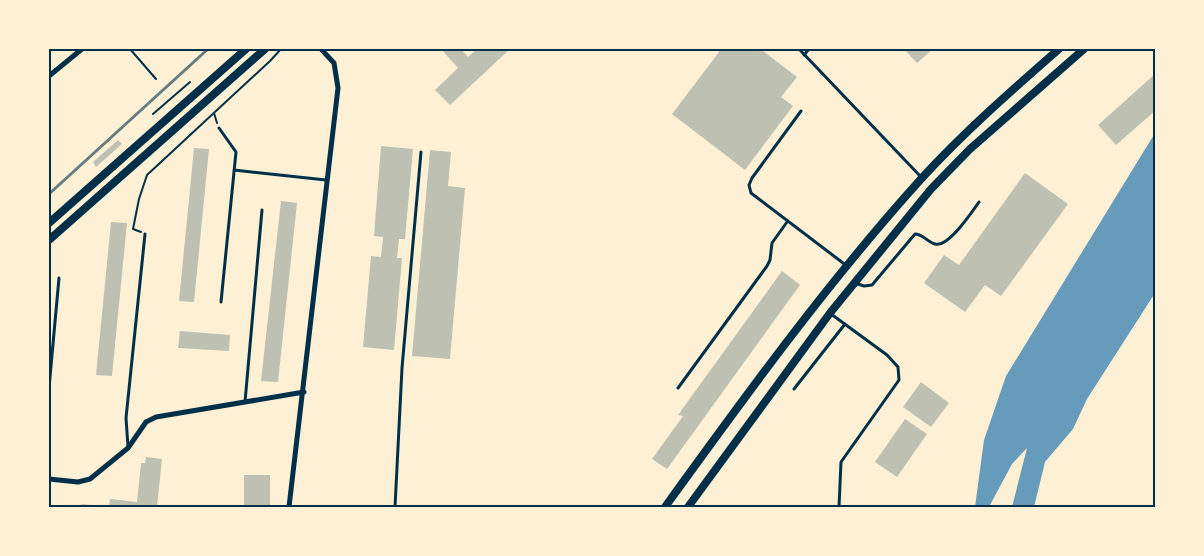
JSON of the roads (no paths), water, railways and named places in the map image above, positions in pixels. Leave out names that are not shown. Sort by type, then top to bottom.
[{"type":"street","points":[[49,76],[82,49]]},
{"type":"street","points":[[49,223],[246,49]]},
{"type":"street","points":[[49,240],[265,49]]},
{"type":"street","points":[[289,507],[304,392],[326,180],[338,88],[334,64],[321,49]]},
{"type":"street","points":[[665,507],[772,361],[922,178],[1009,93],[1059,49]]},
{"type":"street","points":[[688,507],[830,314],[931,189],[970,149],[1084,49]]},
{"type":"street","points":[[49,479],[78,482],[90,480],[128,448],[146,422],[156,417],[304,392]]},
{"type":"lane","points":[[798,49],[922,178]]},
{"type":"lane","points":[[804,55],[809,49]]},
{"type":"lane","points":[[801,111],[752,178],[749,185],[751,193],[787,222],[848,266]]},
{"type":"lane","points":[[219,128],[236,152],[221,302]]},
{"type":"lane","points":[[395,507],[403,355],[421,152]]},
{"type":"lane","points":[[234,170],[326,180]]},
{"type":"lane","points":[[855,283],[864,286],[872,285],[915,234],[919,234],[936,244],[942,244],[950,238],[979,202]]},
{"type":"lane","points":[[245,402],[262,210]]},
{"type":"lane","points":[[678,388],[767,266],[770,260],[772,243],[787,222]]},
{"type":"lane","points":[[128,448],[126,418],[145,234]]},
{"type":"lane","points":[[49,388],[59,278]]},
{"type":"lane","points":[[830,314],[887,355],[898,367],[899,380],[842,462],[839,507]]},
{"type":"lane","points":[[794,389],[845,324]]},
{"type":"water","points":[[1155,133],[1155,293],[1087,399],[1073,429],[1045,462],[1034,507],[1012,507],[1027,448],[1012,464],[989,507],[975,507],[984,440],[1006,376]]},
{"type":"railway","points":[[49,194],[208,49]]}]
